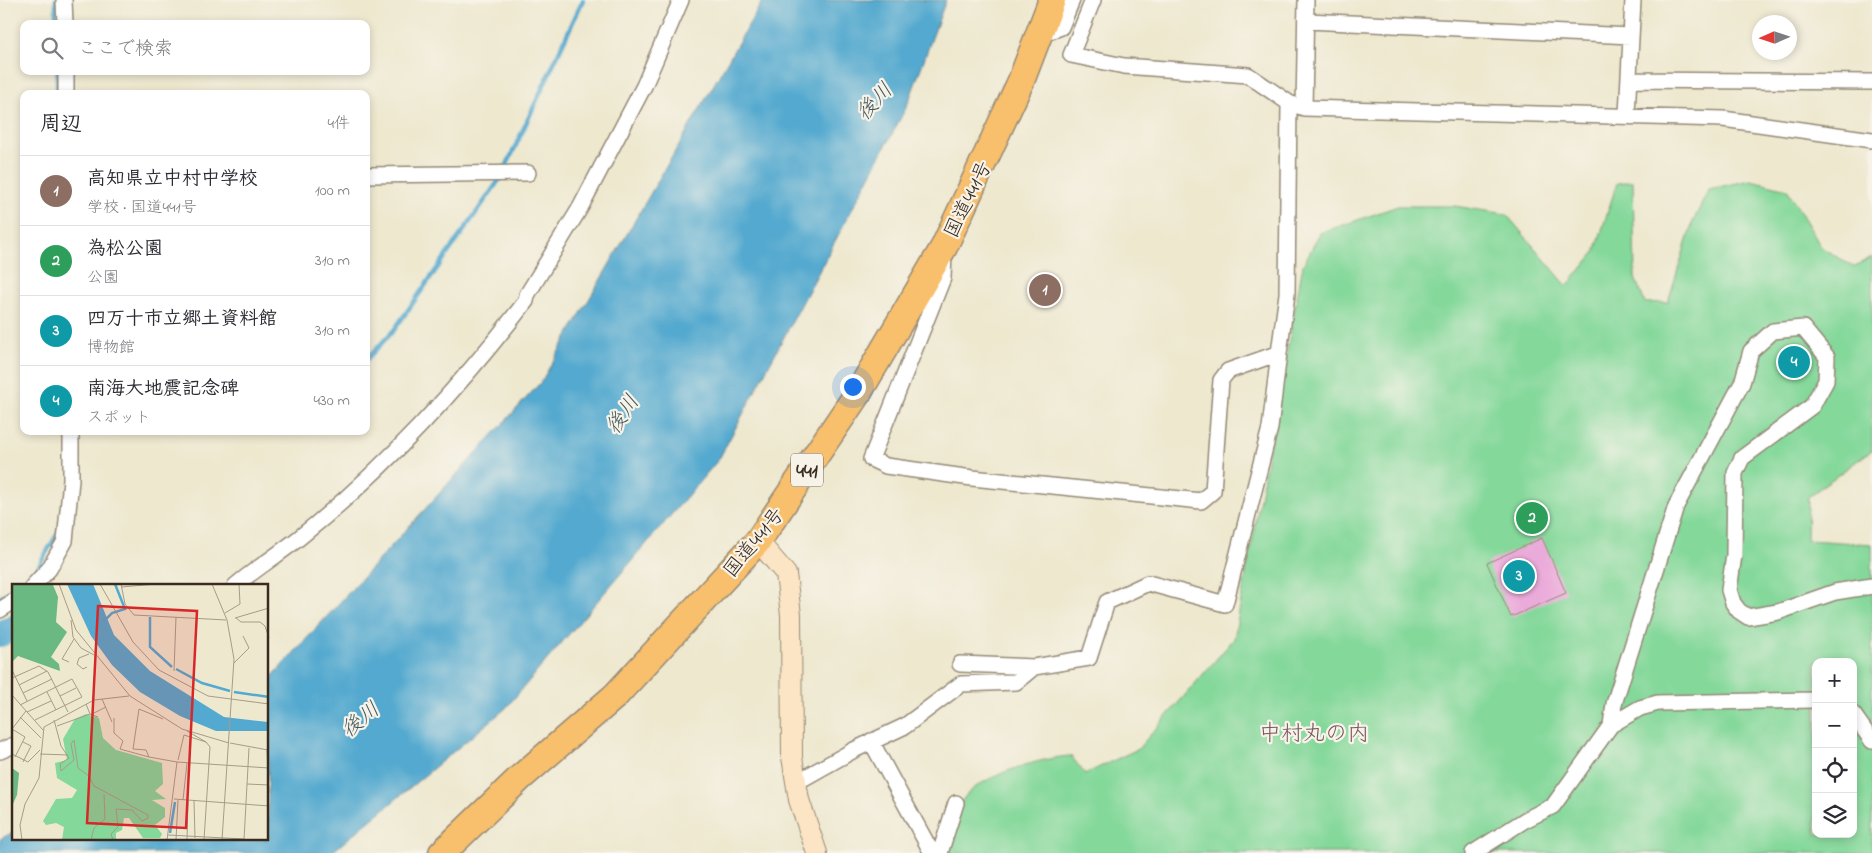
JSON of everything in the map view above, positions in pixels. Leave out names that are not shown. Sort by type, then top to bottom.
[{"type":"highway","name":"国道441号","points":[[442,853],[520,778],[615,696],[758,541],[860,390],[944,247],[984,165],[1052,0]]},
{"type":"street","points":[[64,0],[65,20]]},
{"type":"street","points":[[238,584],[299,538],[371,474],[414,432],[498,338],[526,300],[527,295],[580,208],[644,86],[681,0]]},
{"type":"street","points":[[1038,36],[1061,27],[1072,0]]},
{"type":"street","points":[[1093,0],[1071,55],[1124,66],[1248,75],[1289,103],[1304,108],[1627,114],[1722,118],[1872,140]]},
{"type":"street","points":[[1304,108],[1306,0]]},
{"type":"street","points":[[1627,114],[1633,0]]},
{"type":"street","points":[[1307,22],[1631,36]]},
{"type":"street","points":[[66,75],[66,90]]},
{"type":"street","points":[[1629,80],[1872,82]]},
{"type":"street","points":[[960,664],[1034,667],[1089,658],[1107,602],[1148,583],[1225,604],[1270,428],[1287,294],[1289,103]]},
{"type":"street","points":[[370,175],[528,172]]},
{"type":"street","points":[[944,247],[944,278],[871,459],[886,466],[972,478],[1201,501],[1212,491],[1221,380],[1228,371],[1279,353]]},
{"type":"street","points":[[1611,725],[1614,704],[1679,499],[1742,383],[1751,352],[1773,331],[1803,328],[1827,357],[1826,381],[1812,406],[1742,458],[1735,473],[1734,555],[1729,578],[1733,603],[1739,611],[1748,617],[1778,612],[1835,592],[1872,586]]},
{"type":"street","points":[[35,584],[49,569],[65,541],[71,480],[71,435]]},
{"type":"street","points":[[758,541],[786,574],[791,615],[792,757],[800,800],[817,853]]},
{"type":"street","points":[[0,610],[12,602]]},
{"type":"street","points":[[796,782],[871,741],[905,726],[961,684],[1016,682],[1034,667]]},
{"type":"street","points":[[1473,853],[1525,820],[1553,806],[1611,725],[1640,708],[1658,704],[1812,700]]},
{"type":"street","points":[[1857,720],[1872,741]]},
{"type":"street","points":[[871,741],[932,853]]},
{"type":"street","points":[[0,751],[12,746]]},
{"type":"street","points":[[940,853],[956,803]]},
{"type":"green space","points":[[1751,180],[1787,189],[1821,247],[1853,267],[1872,257],[1872,450],[1808,497],[1807,540],[1872,544],[1872,853],[946,853],[956,813],[962,801],[970,792],[996,776],[1028,764],[1071,756],[1085,774],[1138,749],[1234,639],[1303,265],[1320,233],[1398,206],[1454,206],[1506,214],[1567,286],[1595,252],[1617,183],[1633,181],[1635,278],[1645,303],[1668,302],[1692,224],[1709,189]]},
{"type":"water","name":"後川","points":[[763,0],[946,0],[907,106],[719,459],[505,709],[331,853],[0,853],[0,839],[12,833],[12,840],[269,840],[269,680],[541,382]]},
{"type":"building","points":[[1542,538],[1566,593],[1511,617],[1487,563]]},
{"type":"waterway","points":[[56,0],[56,20]]},
{"type":"waterway","points":[[505,169],[583,0]]},
{"type":"waterway","points":[[57,75],[57,90]]},
{"type":"waterway","points":[[1858,131],[1872,132]]},
{"type":"waterway","points":[[370,356],[394,330],[502,176]]},
{"type":"waterway","points":[[22,584],[33,576],[60,529]]},
{"type":"waterway","points":[[0,598],[12,590]]},
{"type":"waterway","points":[[0,634],[12,628]]},
{"type":"place","name":"高知県立中村中学校","points":[[1045,290]]},
{"type":"place","name":"南海大地震記念碑","points":[[1794,362]]},
{"type":"place","name":"為松公園","points":[[1532,518]]},
{"type":"place","name":"四万十市立郷土資料館","points":[[1519,576]]},
{"type":"district","name":"中村丸の内","points":[[1314,732]]}]
